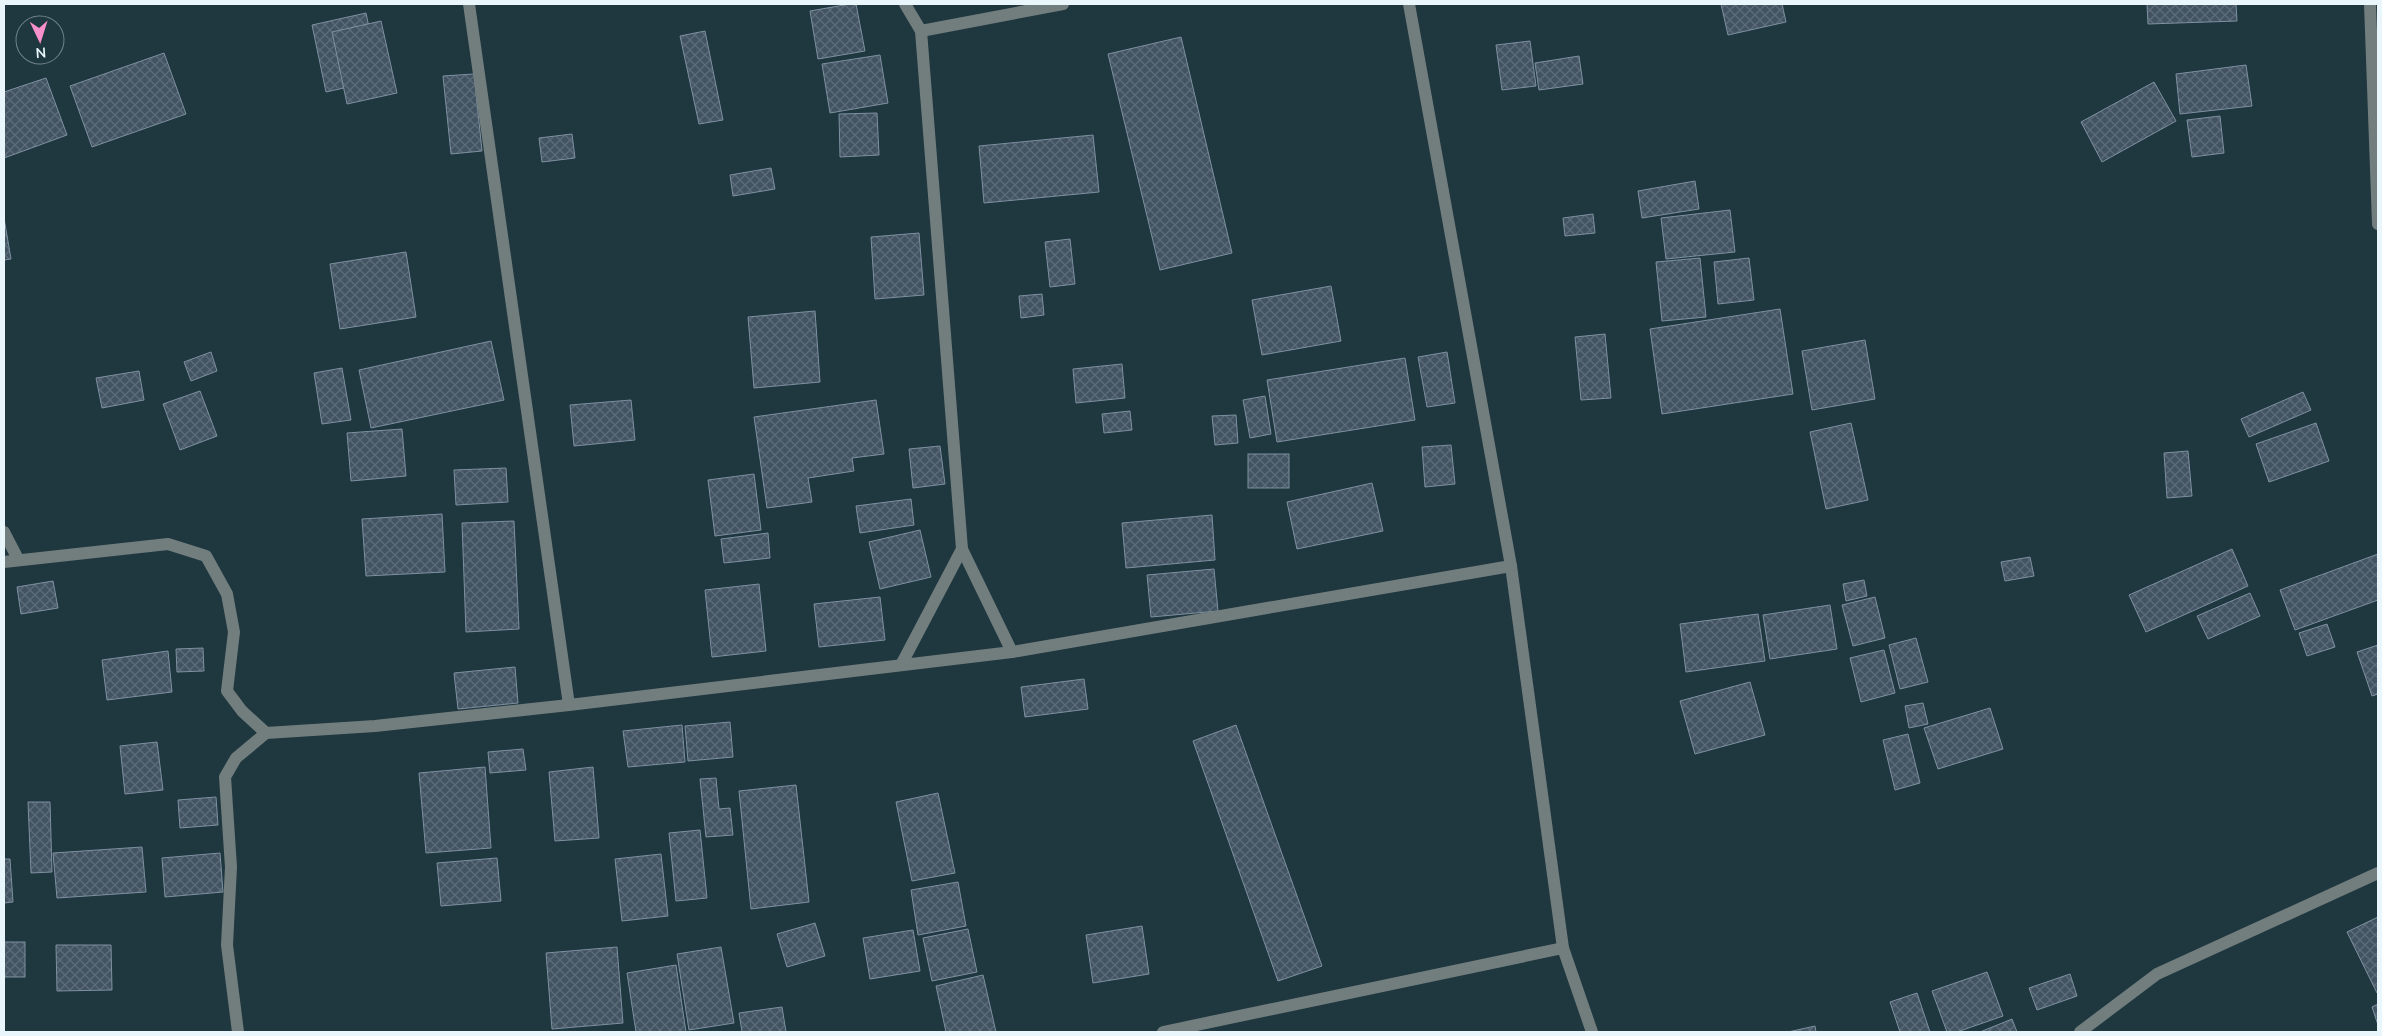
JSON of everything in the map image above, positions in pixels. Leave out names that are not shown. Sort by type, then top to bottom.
[{"type":"street","points":[[468,4],[568,705]]},
{"type":"street","points":[[905,4],[921,31],[962,549],[1012,652]]},
{"type":"street","points":[[921,31],[1063,4]]},
{"type":"street","points":[[1409,4],[1511,566],[1563,948],[1592,1032]]},
{"type":"street","points":[[2370,4],[2376,218],[2378,224]]},
{"type":"street","points":[[4,532],[18,559]]},
{"type":"street","points":[[4,562],[168,544],[206,556],[227,594],[234,632],[227,691],[242,712],[266,733]]},
{"type":"street","points":[[901,665],[962,549]]},
{"type":"street","points":[[238,1032],[227,945],[231,867],[225,777],[236,758],[266,733],[376,726],[1012,652],[1511,566]]},
{"type":"street","points":[[2080,1032],[2157,974],[2378,873]]},
{"type":"street","points":[[1163,1032],[1563,948]]},
{"type":"building","points":[[856,4],[865,51],[818,59],[810,11]]},
{"type":"building","points":[[1721,4],[1782,4],[1786,22],[1728,35]]},
{"type":"building","points":[[2147,4],[2236,4],[2237,21],[2148,24]]},
{"type":"building","points":[[366,13],[380,80],[326,92],[312,25]]},
{"type":"building","points":[[381,21],[397,93],[347,104],[332,32]]},
{"type":"building","points":[[705,31],[723,120],[699,124],[680,36]]},
{"type":"building","points":[[1181,37],[1232,253],[1160,270],[1108,54]]},
{"type":"building","points":[[1530,41],[1536,86],[1502,90],[1496,45]]},
{"type":"building","points":[[164,53],[186,114],[92,147],[70,86]]},
{"type":"building","points":[[880,55],[888,103],[830,113],[822,64]]},
{"type":"building","points":[[1579,56],[1583,84],[1539,90],[1535,63]]},
{"type":"building","points":[[2246,65],[2252,106],[2180,114],[2176,74]]},
{"type":"building","points":[[474,74],[482,151],[451,154],[443,76]]},
{"type":"building","points":[[46,78],[67,135],[4,158],[4,92]]},
{"type":"building","points":[[2154,82],[2176,121],[2102,162],[2081,122]]},
{"type":"building","points":[[877,113],[879,155],[840,157],[839,114]]},
{"type":"building","points":[[2220,116],[2224,153],[2192,157],[2187,120]]},
{"type":"building","points":[[572,134],[575,158],[542,162],[539,138]]},
{"type":"building","points":[[1093,135],[1099,192],[984,203],[979,146]]},
{"type":"building","points":[[771,168],[775,189],[733,196],[730,175]]},
{"type":"building","points":[[1695,181],[1699,209],[1642,218],[1638,191]]},
{"type":"building","points":[[1730,210],[1735,252],[1666,259],[1661,218]]},
{"type":"building","points":[[1593,214],[1595,233],[1565,236],[1563,218]]},
{"type":"building","points":[[4,218],[11,259],[4,260]]},
{"type":"building","points":[[919,233],[924,295],[875,299],[871,237]]},
{"type":"building","points":[[1070,239],[1075,284],[1050,287],[1045,242]]},
{"type":"building","points":[[406,252],[416,317],[340,329],[330,264]]},
{"type":"building","points":[[1700,258],[1706,317],[1662,321],[1656,262]]},
{"type":"building","points":[[1749,258],[1754,300],[1718,304],[1714,262]]},
{"type":"building","points":[[1331,286],[1341,341],[1262,355],[1252,300]]},
{"type":"building","points":[[1042,294],[1044,315],[1021,318],[1019,296]]},
{"type":"building","points":[[1780,309],[1793,394],[1662,414],[1650,329]]},
{"type":"building","points":[[815,311],[820,382],[754,388],[748,317]]},
{"type":"building","points":[[1605,334],[1611,398],[1581,400],[1575,337]]},
{"type":"building","points":[[1865,340],[1875,399],[1812,410],[1802,351]]},
{"type":"building","points":[[491,341],[504,400],[371,428],[359,370]]},
{"type":"building","points":[[211,352],[217,371],[191,381],[184,362]]},
{"type":"building","points":[[1447,352],[1455,403],[1427,407],[1418,357]]},
{"type":"building","points":[[1405,358],[1415,420],[1277,442],[1267,380]]},
{"type":"building","points":[[1122,364],[1125,398],[1076,403],[1073,369]]},
{"type":"building","points":[[342,368],[351,420],[322,424],[314,373]]},
{"type":"building","points":[[139,371],[144,400],[102,408],[96,378]]},
{"type":"building","points":[[200,391],[217,436],[180,450],[163,404]]},
{"type":"building","points":[[2303,392],[2311,410],[2249,437],[2241,419]]},
{"type":"building","points":[[1265,396],[1271,434],[1250,438],[1243,400]]},
{"type":"building","points":[[631,400],[635,440],[574,446],[570,405]]},
{"type":"building","points":[[876,400],[884,454],[852,458],[854,471],[808,478],[812,502],[767,508],[754,417]]},
{"type":"building","points":[[1130,411],[1132,430],[1104,433],[1102,414]]},
{"type":"building","points":[[1236,415],[1238,443],[1215,445],[1212,416]]},
{"type":"building","points":[[1851,423],[1868,500],[1826,509],[1810,432]]},
{"type":"building","points":[[2316,423],[2329,461],[2269,482],[2256,444]]},
{"type":"building","points":[[402,429],[406,476],[351,481],[347,433]]},
{"type":"building","points":[[1451,445],[1455,484],[1425,487],[1422,447]]},
{"type":"building","points":[[940,446],[945,484],[913,488],[909,449]]},
{"type":"building","points":[[2188,451],[2192,496],[2167,498],[2164,453]]},
{"type":"building","points":[[1248,454],[1289,454],[1289,488],[1248,488]]},
{"type":"building","points":[[506,468],[508,502],[456,505],[454,470]]},
{"type":"building","points":[[754,474],[761,530],[715,536],[708,480]]},
{"type":"building","points":[[1372,483],[1383,531],[1297,549],[1287,502]]},
{"type":"building","points":[[911,499],[914,525],[860,533],[856,506]]},
{"type":"building","points":[[442,514],[445,572],[366,576],[362,519]]},
{"type":"building","points":[[1212,515],[1215,560],[1126,568],[1122,523]]},
{"type":"building","points":[[514,521],[519,629],[466,632],[462,523]]},
{"type":"building","points":[[920,530],[931,577],[880,589],[869,542]]},
{"type":"building","points":[[768,533],[770,558],[724,563],[721,539]]},
{"type":"building","points":[[2232,549],[2248,586],[2146,632],[2129,595]]},
{"type":"building","points":[[2378,554],[2378,600],[2295,630],[2280,590]]},
{"type":"building","points":[[2030,557],[2034,576],[2005,581],[2001,562]]},
{"type":"building","points":[[1214,569],[1218,611],[1151,617],[1147,575]]},
{"type":"building","points":[[1864,580],[1867,596],[1846,601],[1843,584]]},
{"type":"building","points":[[53,581],[58,608],[21,614],[17,587]]},
{"type":"building","points":[[759,584],[766,651],[712,657],[705,590]]},
{"type":"building","points":[[2250,593],[2260,616],[2208,639],[2197,616]]},
{"type":"building","points":[[880,597],[885,640],[819,647],[814,604]]},
{"type":"building","points":[[1875,597],[1885,638],[1853,646],[1842,605]]},
{"type":"building","points":[[1830,605],[1837,649],[1770,659],[1763,615]]},
{"type":"building","points":[[1758,614],[1765,661],[1686,672],[1680,624]]},
{"type":"building","points":[[2327,624],[2335,647],[2307,656],[2299,633]]},
{"type":"building","points":[[1916,638],[1928,682],[1900,689],[1889,645]]},
{"type":"building","points":[[2378,645],[2378,694],[2372,696],[2357,652]]},
{"type":"building","points":[[203,648],[204,671],[177,672],[176,649]]},
{"type":"building","points":[[1884,650],[1895,693],[1861,702],[1850,658]]},
{"type":"building","points":[[168,651],[172,692],[107,700],[102,660]]},
{"type":"building","points":[[515,667],[518,703],[458,709],[454,673]]},
{"type":"building","points":[[1084,679],[1088,709],[1025,717],[1021,687]]},
{"type":"building","points":[[1750,682],[1765,735],[1695,754],[1680,701]]},
{"type":"building","points":[[1923,703],[1928,724],[1909,728],[1905,706]]},
{"type":"building","points":[[1990,708],[2003,749],[1938,769],[1924,728]]},
{"type":"building","points":[[730,722],[733,757],[688,761],[685,726]]},
{"type":"building","points":[[682,725],[685,762],[628,767],[623,731]]},
{"type":"building","points":[[1236,725],[1322,966],[1278,981],[1193,741]]},
{"type":"building","points":[[1908,734],[1920,783],[1895,790],[1883,740]]},
{"type":"building","points":[[157,742],[163,790],[125,794],[120,746]]},
{"type":"building","points":[[523,749],[526,770],[490,773],[488,752]]},
{"type":"building","points":[[485,767],[491,848],[426,853],[419,773]]},
{"type":"building","points":[[593,767],[599,838],[555,841],[549,772]]},
{"type":"building","points":[[716,778],[719,809],[730,808],[733,835],[706,837],[700,779]]},
{"type":"building","points":[[796,785],[809,902],[751,909],[739,791]]},
{"type":"building","points":[[938,793],[955,873],[912,881],[896,802]]},
{"type":"building","points":[[216,797],[218,825],[180,828],[178,800]]},
{"type":"building","points":[[28,802],[50,802],[52,872],[31,873]]},
{"type":"building","points":[[700,830],[707,898],[676,901],[669,833]]},
{"type":"building","points":[[142,847],[146,892],[57,898],[53,853]]},
{"type":"building","points":[[220,853],[223,892],[165,897],[162,858]]},
{"type":"building","points":[[661,854],[668,916],[622,921],[615,859]]},
{"type":"building","points":[[497,858],[501,901],[441,906],[437,863]]},
{"type":"building","points":[[4,859],[10,859],[13,902],[4,903]]},
{"type":"building","points":[[958,882],[966,926],[918,935],[911,890]]},
{"type":"building","points":[[2378,917],[2378,992],[2377,993],[2347,932]]},
{"type":"building","points":[[815,923],[825,956],[787,967],[777,934]]},
{"type":"building","points":[[1142,926],[1149,974],[1093,983],[1086,935]]},
{"type":"building","points":[[968,929],[977,972],[932,981],[923,938]]},
{"type":"building","points":[[913,930],[920,971],[870,979],[863,938]]},
{"type":"building","points":[[4,942],[25,942],[25,977],[4,977]]},
{"type":"building","points":[[56,945],[111,945],[112,990],[57,991]]},
{"type":"building","points":[[617,947],[623,1023],[552,1029],[546,953]]},
{"type":"building","points":[[721,947],[734,1023],[689,1030],[677,954]]},
{"type":"building","points":[[676,965],[686,1032],[636,1032],[627,973]]},
{"type":"building","points":[[1987,972],[2003,1016],[1957,1032],[1947,1032],[1932,991]]},
{"type":"building","points":[[2070,974],[2077,996],[2037,1010],[2029,988]]},
{"type":"building","points":[[983,975],[996,1032],[946,1032],[936,986]]},
{"type":"building","points":[[1917,993],[1930,1032],[1900,1032],[1890,1002]]},
{"type":"building","points":[[2378,1004],[2378,1025],[2372,1007]]},
{"type":"building","points":[[782,1007],[786,1032],[742,1032],[739,1013]]},
{"type":"building","points":[[2012,1019],[2017,1032],[1980,1032]]},
{"type":"building","points":[[1815,1026],[1816,1032],[1788,1032]]}]
